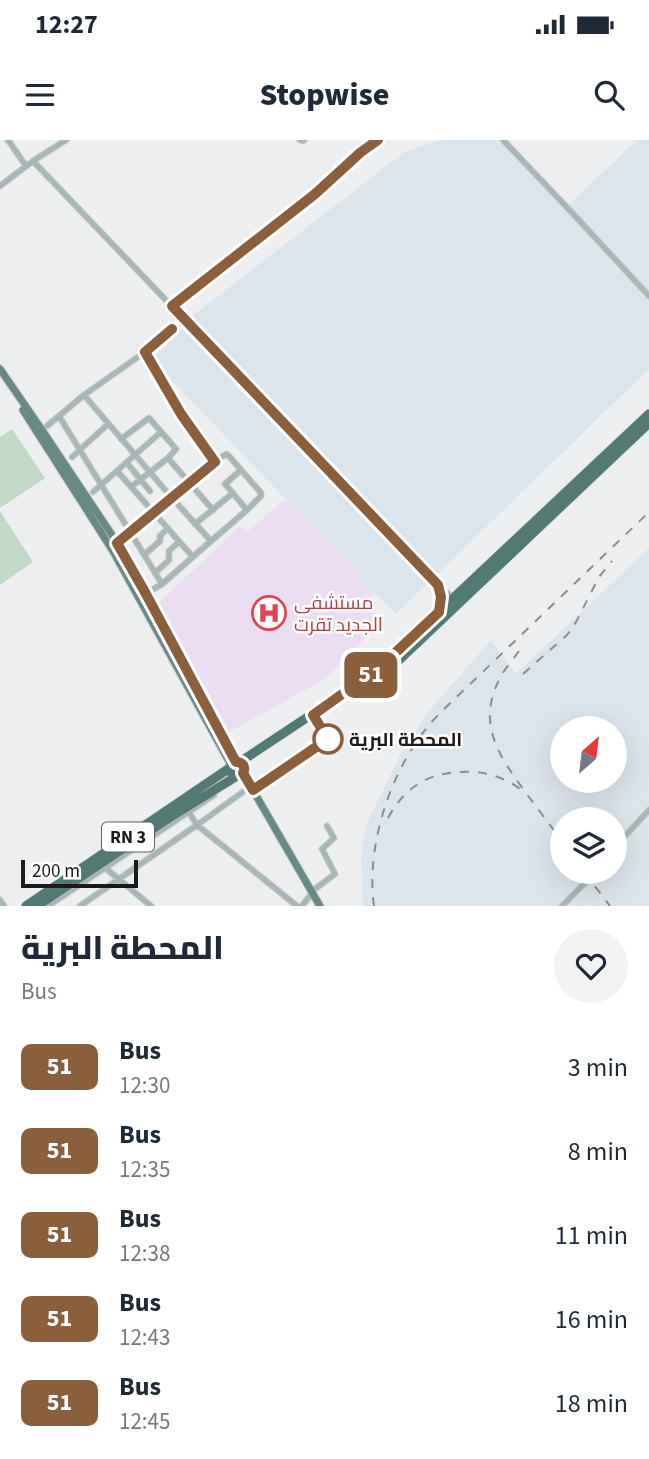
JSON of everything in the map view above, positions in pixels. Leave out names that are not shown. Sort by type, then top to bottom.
[{"type":"highway","name":"RN 3","points":[[26,906],[386,671],[649,414]]},
{"type":"highway","name":"RN 3","points":[[529,531],[649,423]]},
{"type":"highway","points":[[438,585],[441,597],[439,612]]},
{"type":"highway","name":"RN 3","points":[[314,717],[380,667],[439,612],[456,601]]},
{"type":"highway","name":"RN 3","points":[[37,906],[51,903],[187,810],[238,769]]},
{"type":"main road","points":[[0,369],[117,543],[238,769]]},
{"type":"main road","points":[[0,376],[10,386]]},
{"type":"main road","points":[[29,415],[113,551],[317,906]]},
{"type":"street","points":[[8,140],[26,166]]},
{"type":"street","points":[[0,186],[66,140]]},
{"type":"street","points":[[172,306],[315,194],[378,140]]},
{"type":"street","points":[[503,140],[649,296]]},
{"type":"street","points":[[33,162],[456,601]]},
{"type":"street","points":[[47,426],[184,319]]},
{"type":"street","points":[[145,352],[181,414],[215,462]]},
{"type":"street","points":[[84,395],[211,541]]},
{"type":"street","points":[[59,416],[162,584]]},
{"type":"street","points":[[121,439],[148,418],[176,449],[131,487]]},
{"type":"street","points":[[72,457],[108,424]]},
{"type":"street","points":[[93,492],[162,432]]},
{"type":"street","points":[[117,543],[227,454],[261,493],[260,498],[247,510],[162,584],[138,597]]},
{"type":"street","points":[[168,458],[213,510]]},
{"type":"street","points":[[127,463],[150,491]]},
{"type":"street","points":[[241,470],[225,484],[247,510]]},
{"type":"street","points":[[118,472],[193,557]]},
{"type":"street","points":[[195,524],[233,493]]},
{"type":"street","points":[[144,555],[160,541],[160,536],[167,529]]},
{"type":"street","points":[[155,573],[169,560],[169,551],[179,542]]},
{"type":"street","points":[[80,906],[328,739],[314,717]]},
{"type":"street","points":[[187,810],[197,825],[300,906],[335,874],[322,849],[334,838],[327,826]]},
{"type":"street","points":[[627,832],[649,810]]},
{"type":"street","points":[[103,866],[147,905]]},
{"type":"street","points":[[562,906],[584,884]]},
{"type":"street","points":[[0,900],[4,906]]},
{"type":"shaded area","points":[[439,140],[498,140],[564,209],[637,140],[649,140],[649,369],[396,614],[152,360],[191,317],[403,153]]},
{"type":"shaded area","name":"مستشفى الجديد تقرت","points":[[285,499],[374,591],[365,600],[380,623],[325,679],[229,732],[159,602],[240,526],[247,532]]},
{"type":"shaded area","points":[[649,548],[649,906],[364,906],[361,856],[366,825],[401,753],[427,713],[491,640],[516,674]]},
{"type":"green space","points":[[12,429],[45,478],[0,508],[0,437]]},
{"type":"green space","points":[[0,511],[33,562],[0,585]]},
{"type":"railway","points":[[374,906],[374,855],[386,803],[396,778],[423,733],[439,714],[649,512]]},
{"type":"railway","points":[[523,674],[567,635],[599,577],[612,561]]},
{"type":"railway","points":[[519,651],[502,674],[493,695],[491,725],[494,739],[507,766],[550,825]]},
{"type":"railway","points":[[388,818],[413,788],[423,781],[446,773],[486,774],[504,779],[520,789]]},
{"type":"railway","points":[[593,884],[610,906]]},
{"type":"bus line","name":"51","points":[[172,329],[145,352],[181,414],[215,462],[117,543],[236,762],[243,765],[243,773],[253,790],[328,739],[313,715],[368,677],[394,655],[439,612],[441,597],[438,585],[172,306],[315,194],[378,140]]},
{"type":"place","name":"مستشفى الجديد تقرت","points":[[269,613]]},
{"type":"place","name":"المحطة البرية","points":[[328,739]]}]
